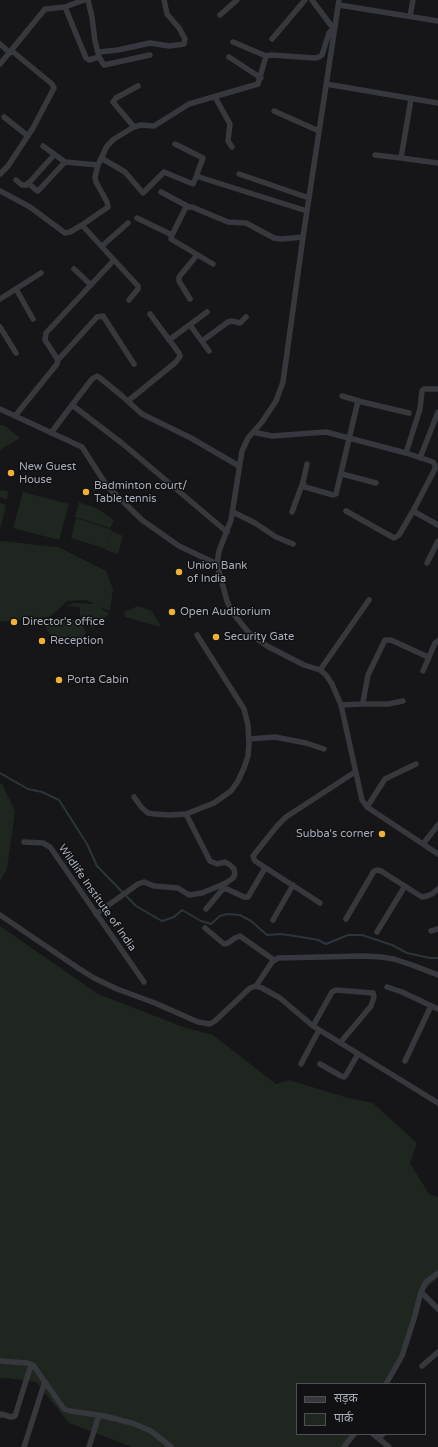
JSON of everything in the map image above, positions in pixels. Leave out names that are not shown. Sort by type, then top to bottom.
[{"type":"street","points":[[0,64],[43,11],[48,8],[65,7],[84,0]]},
{"type":"street","points":[[88,0],[99,54],[104,65],[150,54]]},
{"type":"street","points":[[65,7],[86,58],[89,60],[99,54],[150,43],[177,46],[184,44],[185,38],[167,14],[164,0]]},
{"type":"street","points":[[220,15],[237,0]]},
{"type":"street","points":[[272,39],[305,0]]},
{"type":"street","points":[[312,0],[334,27]]},
{"type":"street","points":[[410,16],[413,0]]},
{"type":"street","points":[[438,21],[339,2],[303,237],[283,382],[276,401],[245,443],[242,450],[232,512],[227,532],[218,555],[217,564],[232,612],[249,633],[267,646],[304,665],[320,670],[326,675],[332,684],[341,705],[362,800],[367,807],[438,854]]},
{"type":"street","points":[[233,42],[266,56],[271,55],[315,58],[322,54],[328,36],[334,27]]},
{"type":"street","points":[[0,44],[52,84],[54,88],[42,114],[8,166],[0,174]]},
{"type":"street","points":[[0,191],[30,207],[65,233],[82,226],[108,207],[107,202],[95,180],[98,165],[110,142],[134,127],[141,125],[154,126],[187,105],[256,85],[259,82],[266,56]]},
{"type":"street","points":[[229,57],[260,78]]},
{"type":"street","points":[[326,84],[438,103]]},
{"type":"street","points":[[134,127],[113,102],[116,98],[138,86]]},
{"type":"street","points":[[215,97],[230,124],[228,141],[232,147]]},
{"type":"street","points":[[401,158],[411,99]]},
{"type":"street","points":[[274,111],[319,131]]},
{"type":"street","points":[[4,117],[28,136]]},
{"type":"street","points":[[101,158],[125,172],[144,193],[164,172],[193,184],[203,158],[175,144]]},
{"type":"street","points":[[43,146],[65,162],[98,165]]},
{"type":"street","points":[[16,180],[23,186],[28,183],[54,155]]},
{"type":"street","points":[[375,155],[438,163]]},
{"type":"street","points":[[28,183],[38,190],[65,162]]},
{"type":"street","points":[[239,174],[309,198]]},
{"type":"street","points":[[197,175],[199,177],[307,212]]},
{"type":"street","points":[[162,192],[189,206],[228,222],[246,224],[274,238],[282,239],[303,237]]},
{"type":"street","points":[[189,206],[184,209],[171,239],[213,264]]},
{"type":"street","points":[[137,218],[172,235]]},
{"type":"street","points":[[102,246],[128,223]]},
{"type":"street","points":[[82,226],[138,286],[138,289],[129,300]]},
{"type":"street","points":[[190,299],[179,281],[179,277],[197,255]]},
{"type":"street","points":[[58,360],[45,340],[45,337],[114,260]]},
{"type":"street","points":[[74,269],[91,285]]},
{"type":"street","points":[[0,299],[41,273]]},
{"type":"street","points":[[16,289],[33,319]]},
{"type":"street","points":[[169,340],[207,312]]},
{"type":"street","points":[[128,401],[179,359],[179,353],[150,314]]},
{"type":"street","points":[[15,416],[57,364],[58,360],[98,317],[103,316],[134,364]]},
{"type":"street","points":[[202,341],[228,322],[232,321],[240,323],[246,317]]},
{"type":"street","points":[[190,325],[210,352]]},
{"type":"street","points":[[0,327],[16,353]]},
{"type":"street","points":[[51,433],[92,379],[97,376],[142,414],[191,438],[239,466]]},
{"type":"street","points":[[406,453],[420,409],[422,391],[424,389],[438,389]]},
{"type":"street","points":[[342,396],[409,413]]},
{"type":"street","points":[[303,482],[305,487],[336,494],[359,401]]},
{"type":"street","points":[[72,405],[123,444],[227,532]]},
{"type":"street","points":[[0,409],[82,447],[107,486],[142,520],[179,546],[217,564]]},
{"type":"street","points":[[420,458],[438,412]]},
{"type":"street","points":[[253,432],[272,436],[326,432],[406,453],[433,462],[436,466],[413,511],[399,535],[394,538],[346,511]]},
{"type":"street","points":[[292,512],[308,464]]},
{"type":"street","points":[[342,474],[376,483]]},
{"type":"street","points":[[413,511],[438,525]]},
{"type":"street","points":[[232,512],[255,523],[276,537],[293,544]]},
{"type":"street","points":[[427,563],[438,541]]},
{"type":"street","points":[[320,670],[369,600]]},
{"type":"street","points":[[134,797],[142,808],[148,813],[170,815],[186,814],[214,802],[231,791],[244,768],[248,756],[249,740],[248,724],[244,709],[197,635]]},
{"type":"street","points":[[361,704],[364,700],[368,675],[385,640],[391,640],[428,657]]},
{"type":"street","points":[[422,671],[435,643],[438,642]]},
{"type":"street","points":[[341,705],[388,704],[403,701]]},
{"type":"street","points":[[249,740],[275,737],[324,749]]},
{"type":"street","points":[[367,807],[385,779],[416,764]]},
{"type":"street","points":[[320,903],[255,861],[253,856],[286,817],[355,772]]},
{"type":"street","points":[[96,914],[138,884],[144,882],[154,886],[178,888],[190,895],[202,893],[226,883],[233,878],[235,874],[234,869],[225,862],[217,864],[210,861],[186,814]]},
{"type":"street","points":[[423,844],[438,825]]},
{"type":"street","name":"Wildlife Institute of India","points":[[24,842],[44,843],[50,847],[144,982]]},
{"type":"street","points":[[206,909],[222,890],[225,889],[244,897],[248,897],[265,868]]},
{"type":"street","points":[[346,919],[374,871],[377,870],[422,896],[432,894],[438,889]]},
{"type":"street","points":[[273,920],[292,885]]},
{"type":"street","points":[[377,932],[405,886]]},
{"type":"street","points":[[0,915],[94,978],[198,1022],[210,1024],[215,1021],[242,994],[250,988],[256,986],[274,960],[280,958],[381,957],[400,961],[438,975]]},
{"type":"street","points":[[205,928],[224,944],[240,936],[274,960]]},
{"type":"street","points":[[431,931],[438,929]]},
{"type":"street","points":[[256,986],[280,998],[319,1030],[438,1103]]},
{"type":"street","points":[[387,987],[402,992],[438,1009]]},
{"type":"street","points":[[313,1026],[332,992],[336,990],[373,993],[374,997],[371,1006],[340,1043]]},
{"type":"street","points":[[405,1061],[431,1006]]},
{"type":"street","points":[[301,1064],[319,1030]]},
{"type":"street","points":[[320,1064],[344,1077],[358,1054]]},
{"type":"street","points":[[387,1383],[402,1356],[421,1292],[426,1282],[438,1273]]},
{"type":"street","points":[[421,1292],[438,1309]]},
{"type":"street","points":[[422,1366],[438,1352]]},
{"type":"street","points":[[0,1361],[31,1364],[45,1381],[64,1409],[100,1415],[142,1427],[150,1431],[171,1447]]},
{"type":"street","points":[[0,1416],[1,1414],[12,1417],[15,1416],[31,1364]]},
{"type":"street","points":[[24,1447],[45,1381]]},
{"type":"street","points":[[89,1447],[100,1415]]},
{"type":"street","points":[[344,1447],[353,1435]]},
{"type":"street","points":[[381,1436],[389,1447]]},
{"type":"green space","points":[[0,425],[4,425],[20,438],[0,450]]},
{"type":"green space","points":[[0,490],[8,491],[7,500],[0,497]]},
{"type":"green space","points":[[23,492],[69,504],[59,540],[13,528]]},
{"type":"green space","points":[[79,502],[98,509],[114,520],[110,528],[75,517]]},
{"type":"green space","points":[[0,503],[6,505],[1,527],[0,526]]},
{"type":"green space","points":[[76,518],[112,530],[106,549],[71,538]]},
{"type":"green space","points":[[112,531],[123,536],[118,554],[106,550]]},
{"type":"green space","points":[[0,541],[58,547],[106,571],[113,589],[110,611],[100,607],[109,614],[92,628],[80,616],[80,607],[66,606],[73,603],[95,604],[86,600],[67,601],[50,617],[0,622]]},
{"type":"green space","points":[[138,606],[152,611],[161,627],[125,617],[124,612]]},
{"type":"green space","points":[[58,617],[78,620],[86,632],[82,642],[73,646],[54,642],[45,626],[48,622]]},
{"type":"green space","points":[[0,784],[2,784],[15,811],[7,869],[0,881]]},
{"type":"green space","points":[[0,926],[98,994],[186,1028],[213,1035],[276,1084],[289,1080],[349,1098],[373,1103],[417,1143],[410,1163],[429,1194],[438,1197],[438,1278],[419,1295],[415,1319],[387,1383],[296,1383],[296,1435],[351,1435],[342,1447],[132,1447],[69,1423],[36,1382],[6,1378],[0,1379]]},
{"type":"waterway","points":[[0,773],[28,789],[42,792],[59,800],[87,844],[97,866],[136,906],[162,921],[174,917],[182,910],[201,921],[211,924],[220,916],[227,914],[240,915],[251,921],[267,935],[281,934],[301,937],[318,940],[326,944],[348,935],[362,935],[392,945],[407,953],[430,958],[438,958]]},
{"type":"place","name":"New Guest House","points":[[11,473]]},
{"type":"place","name":"Badminton court/ Table tennis","points":[[86,492]]},
{"type":"place","name":"Union Bank of India","points":[[179,572]]},
{"type":"place","name":"Open Auditorium","points":[[172,612]]},
{"type":"place","name":"Director's office","points":[[14,622]]},
{"type":"place","name":"Security Gate","points":[[216,637]]},
{"type":"place","name":"Reception","points":[[42,641]]},
{"type":"place","name":"Porta Cabin","points":[[59,680]]},
{"type":"place","name":"Subba's corner","points":[[382,834]]}]
